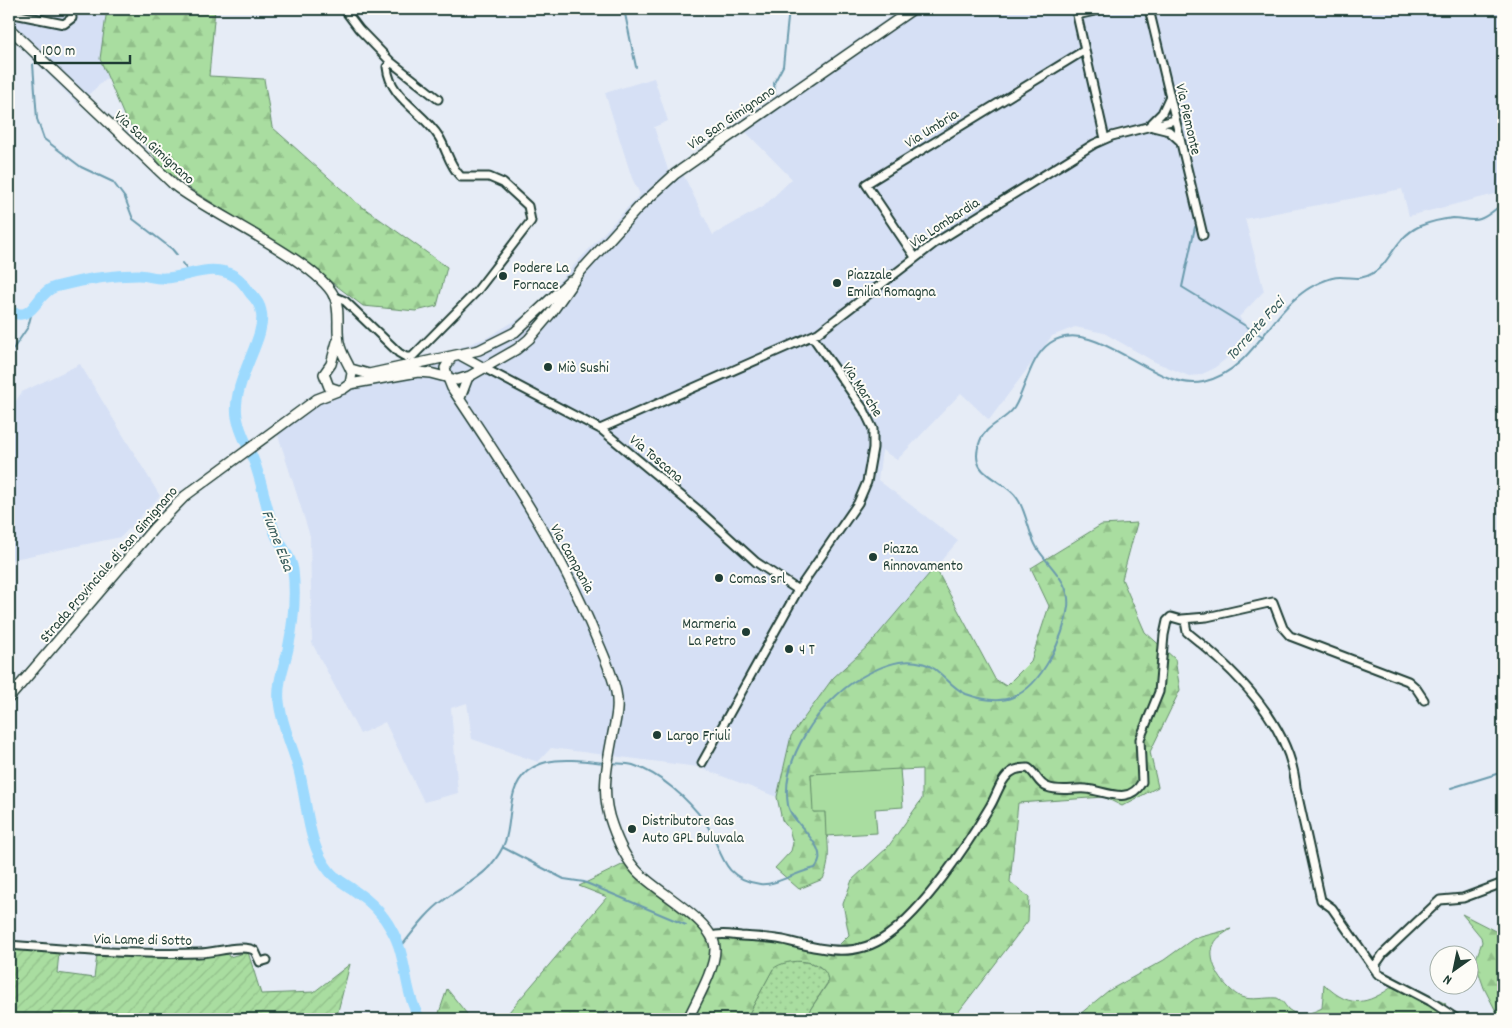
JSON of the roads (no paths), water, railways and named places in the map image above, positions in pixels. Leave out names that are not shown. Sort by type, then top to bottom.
[{"type":"main road","name":"Via San Gimignano","points":[[331,364],[339,362],[369,374],[462,356],[489,346],[512,334],[584,268],[639,207],[679,170],[913,9]]},
{"type":"main road","name":"Via San Gimignano","points":[[9,28],[174,185],[197,202],[308,269],[324,283],[333,296],[338,313],[338,339],[331,364],[325,370],[324,378]]},
{"type":"main road","name":"Via San Gimignano","points":[[338,390],[350,384],[420,372],[459,380],[468,377],[517,349],[532,336],[557,306],[584,268]]},
{"type":"main road","name":"Via San Gimignano","points":[[338,339],[352,377],[350,384]]},
{"type":"main road","points":[[462,356],[484,368]]},
{"type":"main road","points":[[448,378],[444,368],[452,358]]},
{"type":"main road","points":[[460,398],[468,377]]},
{"type":"main road","points":[[324,378],[329,386],[338,390]]},
{"type":"main road","name":"Strada Provinciale di San Gimignano","points":[[309,404],[324,378]]},
{"type":"main road","name":"Via Campania","points":[[448,378],[562,562],[579,597],[616,690],[617,712],[604,780],[604,796],[609,818],[628,859],[645,880],[703,924],[711,936]]},
{"type":"main road","name":"Strada Provinciale di San Gimignano","points":[[9,698],[162,519],[203,481],[309,404],[324,394],[338,390]]},
{"type":"main road","points":[[688,1019],[713,961],[715,947],[711,936]]},
{"type":"street","points":[[9,13],[64,24],[72,18],[71,9]]},
{"type":"street","points":[[344,9],[359,29],[391,62],[438,99]]},
{"type":"street","points":[[1104,9],[1076,12],[1105,138]]},
{"type":"street","name":"Via Piemonte","points":[[1149,9],[1202,235]]},
{"type":"street","name":"Via Umbria","points":[[915,257],[866,184],[1085,50]]},
{"type":"street","points":[[333,296],[342,298],[396,351],[408,357],[416,354],[477,291],[531,221],[528,206],[503,183],[489,177],[461,177],[454,170],[439,137],[423,117],[393,88],[388,78],[387,67],[391,62]]},
{"type":"street","points":[[1148,127],[1162,113],[1170,96]]},
{"type":"street","name":"Via Lombardia","points":[[600,429],[812,336],[945,236],[1105,138],[1175,120]]},
{"type":"street","points":[[1148,127],[1162,128],[1180,142]]},
{"type":"street","name":"Via Marche","points":[[798,590],[865,491],[873,448],[872,427],[864,410],[812,336]]},
{"type":"street","name":"Via Toscana","points":[[484,368],[600,429],[702,513],[756,562],[798,590]]},
{"type":"street","points":[[702,763],[798,590]]},
{"type":"street","points":[[711,936],[723,934],[769,938],[840,952],[863,948],[888,935],[914,910],[944,875],[990,808],[1005,778],[1012,771],[1028,768],[1034,772],[1044,786],[1054,789],[1088,790],[1116,796],[1132,793],[1142,782],[1140,740],[1159,692],[1167,621],[1171,617],[1182,619],[1207,617],[1273,602],[1283,628],[1290,636],[1408,681],[1416,688],[1424,700]]},
{"type":"street","points":[[1182,619],[1187,632],[1246,688],[1278,732],[1294,770],[1296,788],[1321,900],[1332,908],[1378,974],[1430,1001],[1457,1019]]},
{"type":"street","points":[[1378,974],[1376,964],[1383,954],[1440,900],[1463,898],[1503,883]]},
{"type":"street","name":"Via Lame di Sotto","points":[[9,945],[104,952],[190,954],[246,947],[254,950],[260,962],[267,960]]},
{"type":"waterway","points":[[624,9],[636,67]]},
{"type":"waterway","points":[[775,94],[774,83],[783,66],[789,9]]},
{"type":"waterway","points":[[33,64],[37,119],[44,139],[81,167],[113,182],[125,198],[133,219],[177,255]]},
{"type":"waterway","name":"Torrente Foci","points":[[610,763],[630,764],[643,769],[654,774],[673,788],[705,822],[729,868],[746,881],[760,884],[773,883],[815,868],[819,860],[819,852],[791,812],[788,805],[787,787],[790,769],[806,733],[817,717],[844,689],[873,671],[905,661],[928,665],[954,687],[966,694],[990,700],[1008,699],[1024,691],[1034,682],[1043,671],[1057,645],[1068,607],[1068,598],[1063,582],[1037,548],[1017,498],[1004,485],[988,476],[982,470],[978,463],[977,453],[980,441],[987,431],[1014,408],[1033,364],[1043,349],[1050,343],[1067,337],[1086,338],[1105,345],[1165,376],[1184,382],[1203,382],[1220,376],[1234,367],[1257,344],[1289,304],[1320,282],[1340,277],[1360,278],[1373,273],[1384,264],[1404,237],[1420,226],[1453,218],[1477,220],[1503,204]]},
{"type":"waterway","points":[[1195,227],[1182,287],[1262,336]]},
{"type":"waterway","points":[[182,263],[191,275]]},
{"type":"waterway","name":"Fiume Elsa","points":[[9,311],[24,314],[30,311],[48,290],[75,282],[128,275],[165,278],[210,270],[227,273],[236,277],[244,284],[258,304],[262,322],[239,389],[237,417],[256,467],[275,533],[290,560],[293,570],[293,620],[279,688],[282,718],[298,767],[316,849],[330,872],[371,903],[388,923],[400,951],[411,997],[420,1019]]},
{"type":"waterway","points":[[9,355],[28,327],[33,308]]},
{"type":"waterway","name":"Torrente Foci","points":[[400,948],[432,910],[480,876],[497,857],[502,850],[507,835],[512,800],[517,784],[525,773],[536,766],[562,760],[605,763]]},
{"type":"waterway","points":[[1451,788],[1503,772]]},
{"type":"waterway","points":[[504,848],[564,879],[584,882],[686,925]]},
{"type":"place","name":"Podere La Fornace","points":[[503,276]]},
{"type":"place","name":"Piazzale Emilia Romagna","points":[[837,283]]},
{"type":"place","name":"Miò Sushi","points":[[548,367]]},
{"type":"place","name":"Piazza Rinnovamento","points":[[873,557]]},
{"type":"place","name":"Comas srl","points":[[719,578]]},
{"type":"place","name":"Marmeria La Petro","points":[[746,632]]},
{"type":"place","name":"4 T","points":[[789,649]]},
{"type":"place","name":"Largo Friuli","points":[[657,735]]},
{"type":"place","name":"Distributore Gas Auto GPL Buluvala","points":[[632,829]]}]
